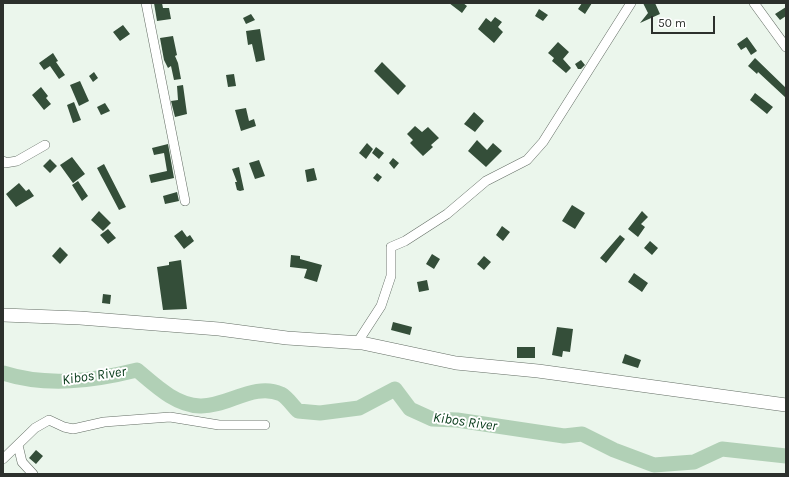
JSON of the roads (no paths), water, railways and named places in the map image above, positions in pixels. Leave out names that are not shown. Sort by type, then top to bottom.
[{"type":"main road","points":[[3,315],[80,318],[219,329],[287,338],[357,343],[456,363],[538,371],[786,405]]},
{"type":"street","points":[[146,3],[185,201]]},
{"type":"street","points":[[357,343],[381,306],[391,276],[391,247],[405,241],[447,214],[486,181],[527,160],[543,142],[631,3]]},
{"type":"street","points":[[754,3],[786,47]]},
{"type":"street","points":[[3,161],[5,163],[17,161],[45,145]]},
{"type":"street","points":[[3,459],[35,428],[49,420],[64,427],[73,429],[104,422],[170,417],[219,425],[265,425]]},
{"type":"street","points":[[18,445],[22,462],[33,474]]},
{"type":"waterway","name":"Kibos River","points":[[3,373],[36,380],[70,381],[104,377],[137,370],[158,388],[174,398],[191,405],[210,405],[251,393],[271,391],[283,395],[298,411],[320,413],[359,408],[395,389],[410,409],[432,419],[457,420],[564,436],[582,434],[614,450],[654,465],[694,462],[722,449],[786,456]]}]
